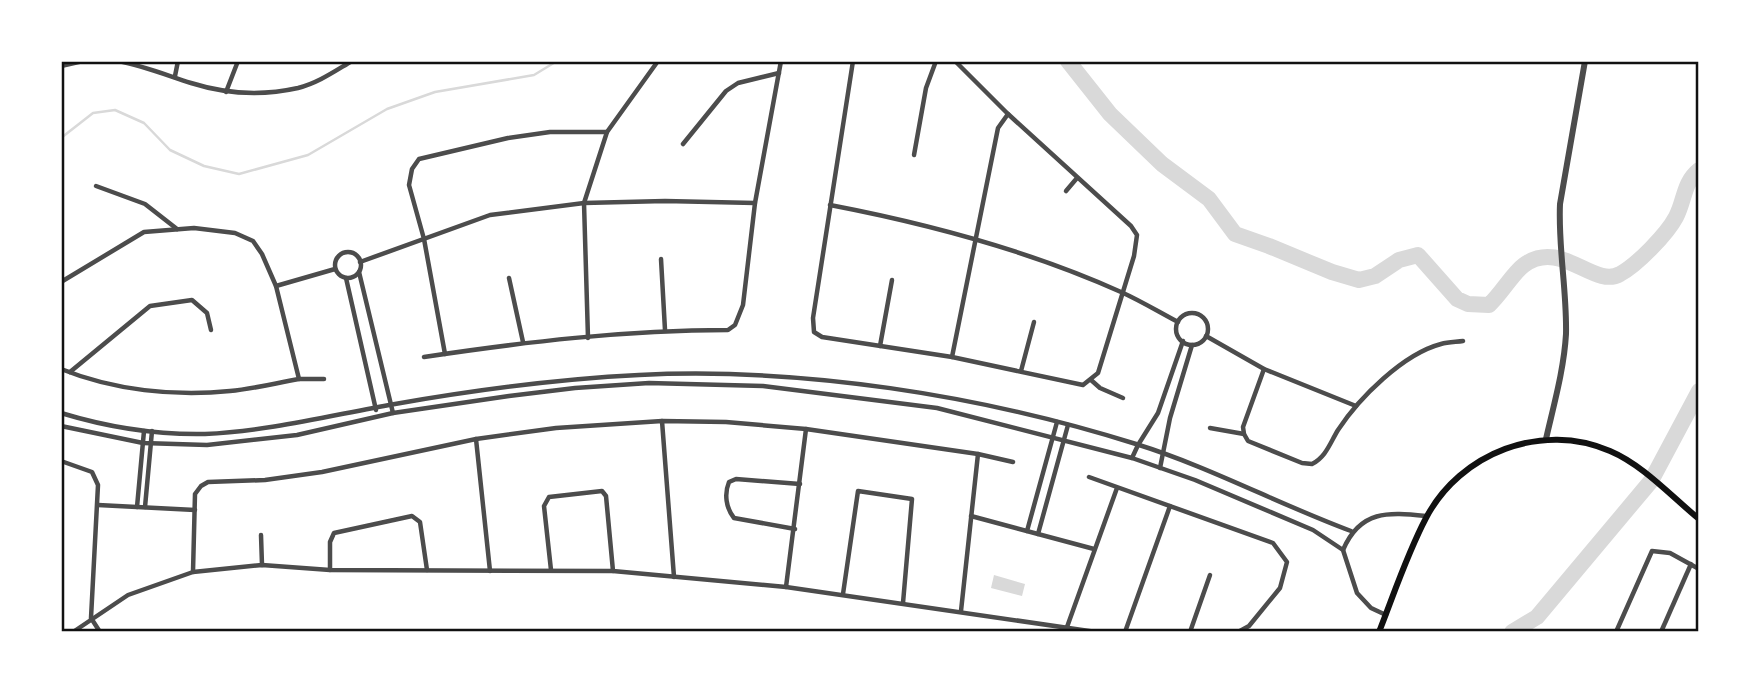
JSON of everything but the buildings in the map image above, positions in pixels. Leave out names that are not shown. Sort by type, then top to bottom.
[{"type":"main road","points":[[1379,632],[1427,516],[1445,492],[1469,468],[1513,444],[1546,439],[1588,443],[1611,451],[1633,464],[1699,518]]},
{"type":"street","points":[[61,66],[83,61]]},
{"type":"street","points":[[118,61],[143,65],[189,82],[242,94],[299,88],[352,61]]},
{"type":"street","points":[[175,76],[178,61]]},
{"type":"street","points":[[226,92],[237,61]]},
{"type":"street","points":[[588,338],[584,203],[607,132],[658,61]]},
{"type":"street","points":[[424,357],[523,342],[665,330],[728,330],[735,325],[743,305],[755,203],[781,61]]},
{"type":"street","points":[[853,61],[812,326],[814,332],[822,337],[952,357],[1083,385],[1098,373],[1138,235],[1132,226],[1008,114],[955,61]]},
{"type":"street","points":[[914,155],[926,88],[936,61]]},
{"type":"street","points":[[1546,439],[1564,352],[1565,310],[1560,204],[1585,61]]},
{"type":"street","points":[[683,144],[726,91],[738,83],[779,73]]},
{"type":"street","points":[[952,357],[998,128],[1008,114]]},
{"type":"street","points":[[445,354],[424,239],[409,186],[412,169],[419,159],[508,138],[550,132],[607,132]]},
{"type":"street","points":[[1066,191],[1077,178]]},
{"type":"street","points":[[96,186],[145,204],[177,229]]},
{"type":"street","points":[[360,262],[490,215],[584,203],[755,203]]},
{"type":"street","points":[[830,205],[902,219],[977,239],[1122,292],[1178,322]]},
{"type":"street","points":[[61,282],[144,232],[194,228],[235,233],[253,241],[262,254],[276,286],[299,379]]},
{"type":"street","points":[[359,272],[353,277],[339,275],[335,269],[338,257],[345,253],[353,254],[360,262],[359,272],[393,413]]},
{"type":"street","points":[[662,259],[665,330]]},
{"type":"street","points":[[276,286],[335,269]]},
{"type":"street","points":[[346,278],[379,417]]},
{"type":"street","points":[[509,278],[523,342]]},
{"type":"street","points":[[880,346],[891,279]]},
{"type":"street","points":[[69,372],[150,306],[192,300],[208,313],[211,330]]},
{"type":"street","points":[[1189,313],[1199,314],[1207,322],[1206,337],[1192,345],[1183,341],[1177,333],[1178,322],[1189,313]]},
{"type":"street","points":[[1021,371],[1034,322]]},
{"type":"street","points":[[1206,337],[1264,369],[1356,407]]},
{"type":"street","points":[[1132,458],[1158,412],[1183,341]]},
{"type":"street","points":[[1264,369],[1243,427],[1244,434],[1248,441],[1302,463],[1312,464],[1324,455],[1356,407],[1388,374],[1440,344],[1463,341]]},
{"type":"street","points":[[1160,468],[1170,418],[1192,345]]},
{"type":"street","points":[[61,369],[110,385],[172,391],[230,391],[299,379],[324,379]]},
{"type":"street","points":[[61,413],[85,421],[144,431],[205,434],[295,423],[390,405],[586,378],[644,374],[768,376],[875,386],[942,396],[1057,422],[1138,445],[1219,474],[1351,531]]},
{"type":"street","points":[[1091,380],[1100,388],[1123,398]]},
{"type":"street","points":[[61,426],[143,443],[207,445],[298,435],[393,413],[575,388],[649,383],[763,386],[937,408],[1132,458],[1195,480],[1313,530],[1343,550],[1357,593],[1371,608],[1386,615]]},
{"type":"street","points":[[1158,412],[1170,418]]},
{"type":"street","points":[[662,421],[674,577]]},
{"type":"street","points":[[193,572],[195,494],[208,482],[265,480],[322,472],[476,439],[556,428],[662,421],[726,422],[806,429],[978,454],[1013,462]]},
{"type":"street","points":[[1027,531],[1057,422]]},
{"type":"street","points":[[1038,534],[1068,425]]},
{"type":"street","points":[[1210,428],[1244,434]]},
{"type":"street","points":[[786,587],[806,429]]},
{"type":"street","points":[[137,507],[144,431]]},
{"type":"street","points":[[145,507],[152,431]]},
{"type":"street","points":[[476,439],[490,571]]},
{"type":"street","points":[[961,611],[978,454]]},
{"type":"street","points":[[61,461],[92,472],[96,477],[98,505],[91,618],[100,632]]},
{"type":"street","points":[[1089,477],[1273,543],[1287,562],[1280,588],[1248,626],[1238,632]]},
{"type":"street","points":[[795,529],[734,518],[725,495],[729,482],[736,479],[800,484]]},
{"type":"street","points":[[1066,627],[1117,488]]},
{"type":"street","points":[[551,570],[545,500],[549,497],[602,491],[606,496],[613,571]]},
{"type":"street","points":[[843,594],[858,491],[912,499],[903,603]]},
{"type":"street","points":[[98,505],[195,510]]},
{"type":"street","points":[[1125,632],[1170,506]]},
{"type":"street","points":[[1343,550],[1351,531],[1374,518],[1390,513],[1427,516]]},
{"type":"street","points":[[330,570],[330,542],[334,533],[412,516],[420,522],[427,569]]},
{"type":"street","points":[[971,516],[1094,549]]},
{"type":"street","points":[[261,535],[262,565]]},
{"type":"street","points":[[1616,632],[1652,551],[1670,553],[1699,569]]},
{"type":"street","points":[[1661,632],[1691,564]]},
{"type":"street","points":[[73,632],[128,595],[193,572],[262,565],[330,570],[613,571],[843,594],[1096,632]]},
{"type":"street","points":[[1190,632],[1210,576]]},
{"type":"shaded area","points":[[994,575],[1025,584],[1022,596],[991,588]]},
{"type":"waterway","points":[[61,138],[93,113],[115,110],[144,123],[170,150],[204,166],[239,174],[308,155],[387,109],[435,92],[534,75],[557,61]]},
{"type":"waterway","points":[[1068,61],[1110,114],[1162,164],[1209,199],[1235,234],[1359,280],[1375,276],[1399,260],[1418,255],[1457,299],[1468,304],[1489,305],[1524,265],[1538,258],[1564,260],[1610,277],[1627,270],[1666,232],[1679,211],[1690,180],[1699,170]]},
{"type":"waterway","points":[[1512,632],[1537,617],[1651,481],[1699,391]]}]
